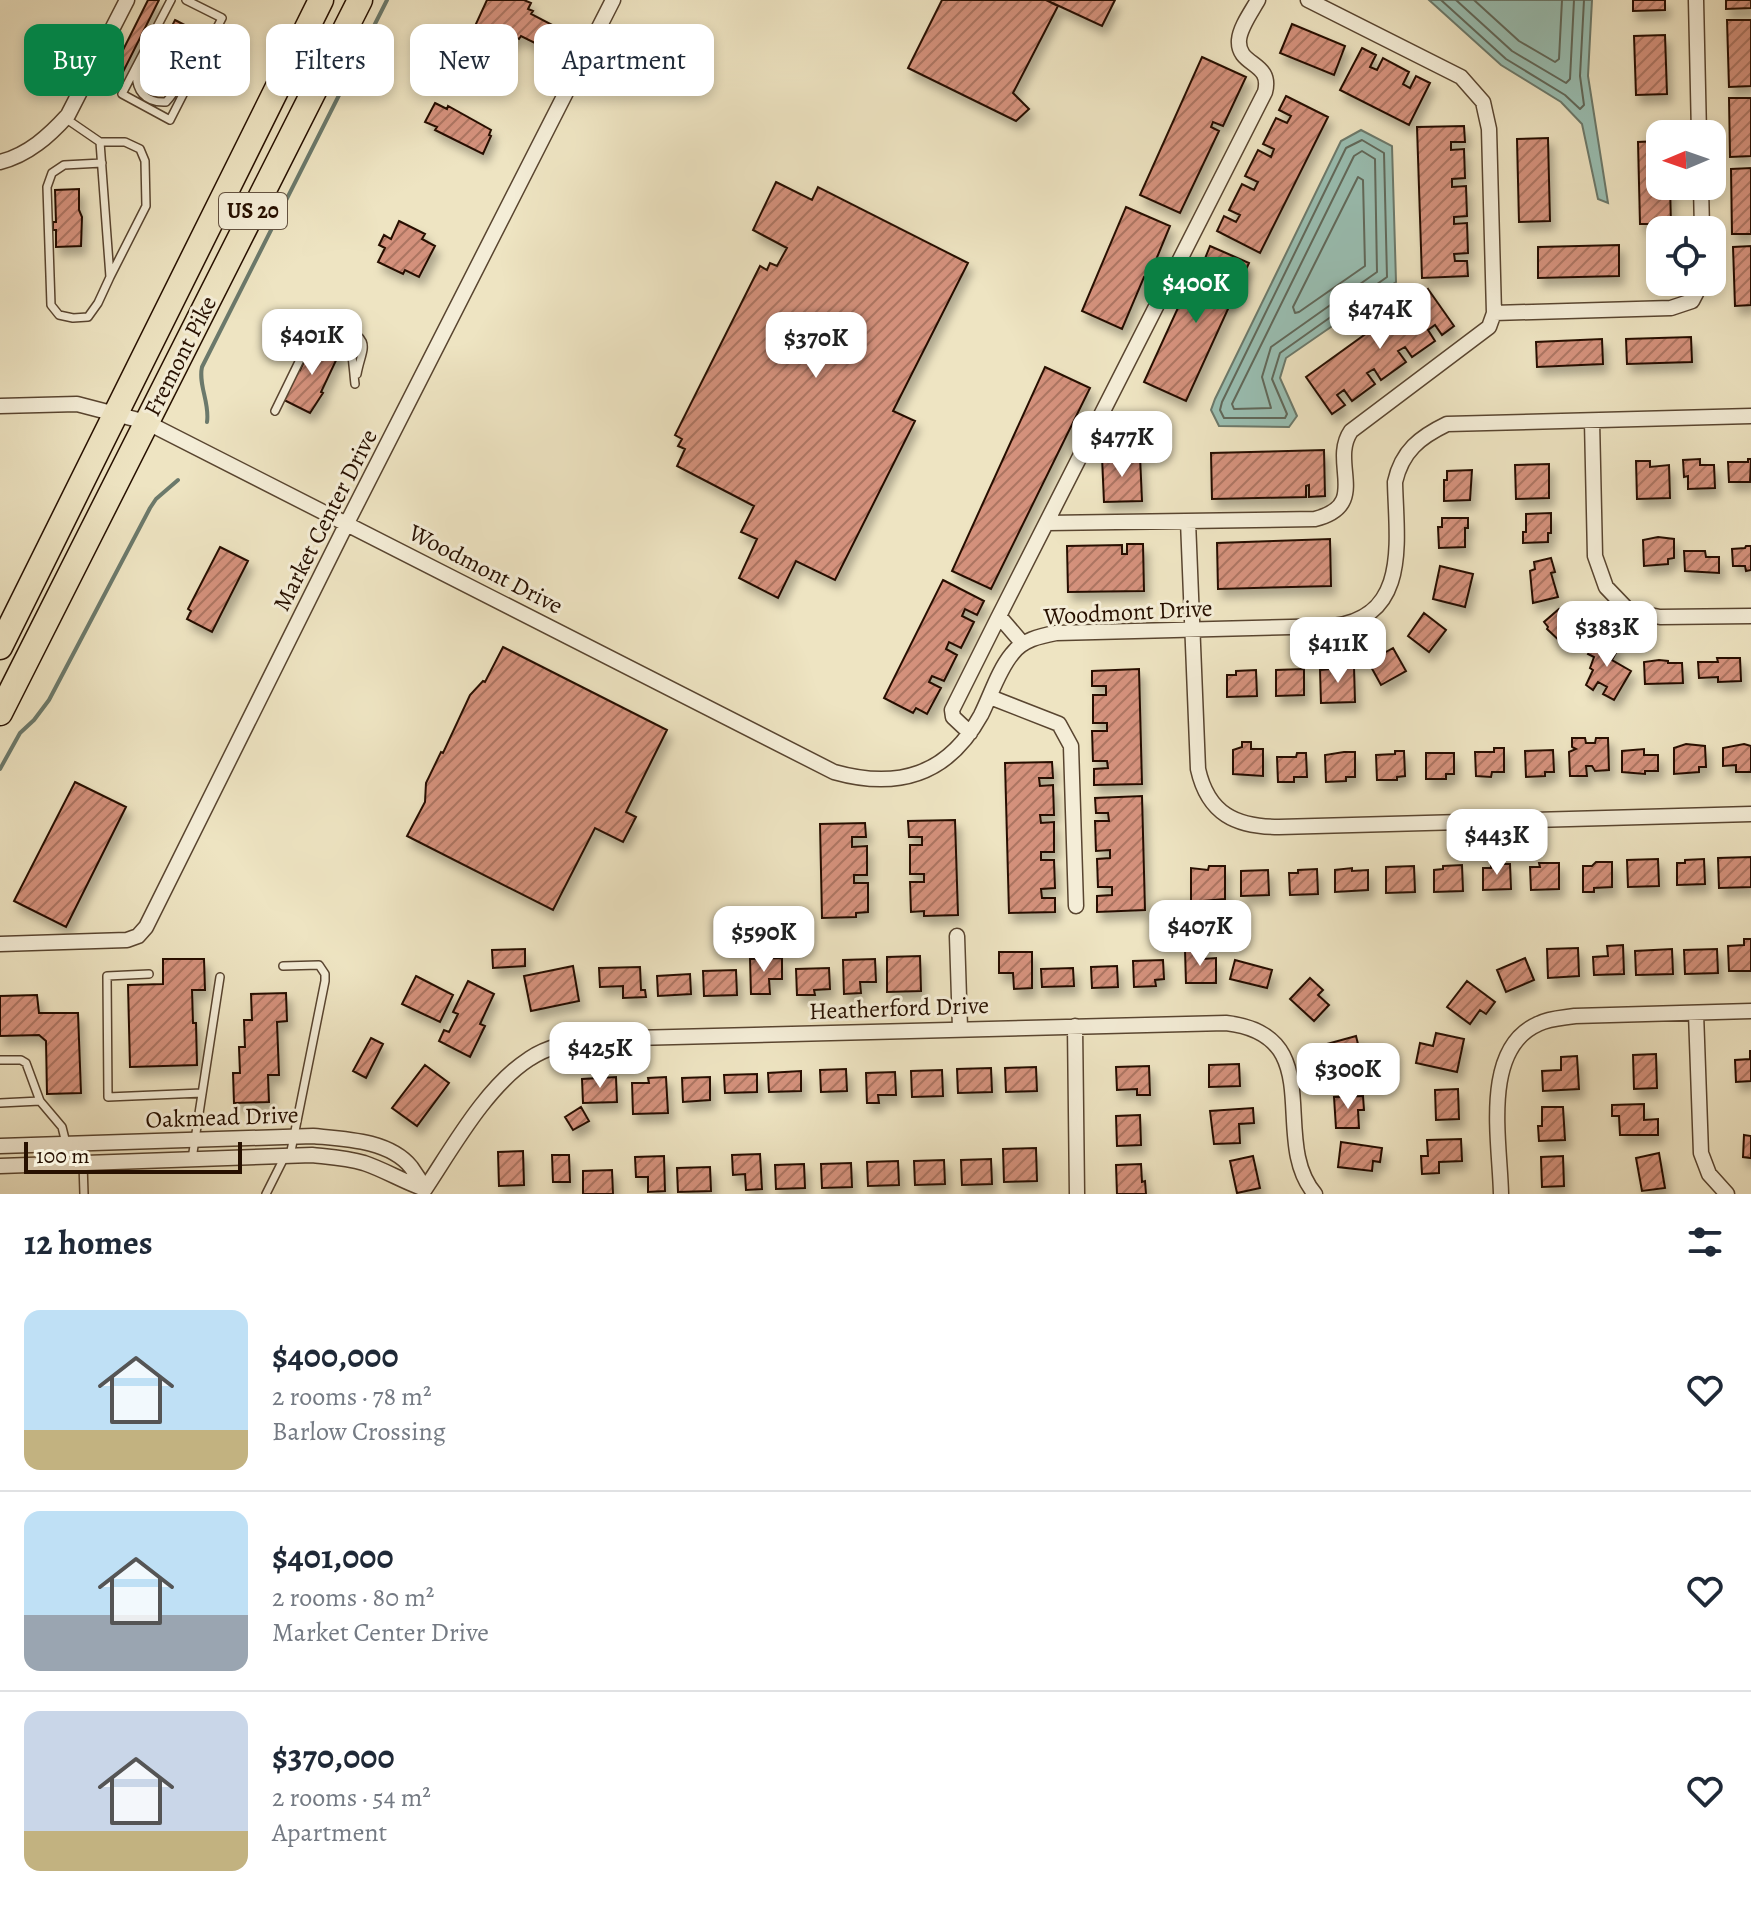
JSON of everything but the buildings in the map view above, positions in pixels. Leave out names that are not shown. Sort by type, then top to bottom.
[{"type":"highway","name":"Fremont Pike","points":[[0,713],[321,0]]},
{"type":"highway","name":"Fremont Pike","points":[[0,647],[132,417],[360,0]]},
{"type":"street","points":[[0,162],[26,153],[65,118],[80,95],[127,0]]},
{"type":"street","name":"Market Center Drive","points":[[0,944],[127,940],[138,936],[146,927],[613,0]]},
{"type":"street","points":[[970,733],[953,717],[952,710],[1265,92],[1264,72],[1244,57],[1239,43],[1258,0]]},
{"type":"street","points":[[1047,523],[1315,519],[1329,515],[1339,508],[1345,497],[1345,449],[1346,438],[1351,431],[1489,327],[1494,313],[1489,129],[1483,102],[1461,77],[1308,0]]},
{"type":"street","points":[[1696,0],[1699,120]]},
{"type":"street","points":[[1494,313],[1671,308],[1692,301],[1695,296]]},
{"type":"street","name":"Woodmont Drive","points":[[0,406],[77,404],[132,417],[347,523],[834,772],[853,778],[888,780],[926,772],[951,756],[970,733],[1012,653],[1037,637],[1056,633],[1333,626],[1358,619],[1382,601],[1395,575],[1395,482],[1405,454],[1417,441],[1447,424],[1751,416]]},
{"type":"street","points":[[1592,421],[1595,556],[1606,587],[1629,611],[1660,617],[1751,616]]},
{"type":"street","points":[[1188,521],[1198,769],[1202,788],[1213,804],[1238,822],[1255,827],[1279,827],[1751,814]]},
{"type":"street","points":[[999,616],[1023,644]]},
{"type":"street","points":[[990,697],[1059,724],[1071,746],[1076,906]]},
{"type":"street","points":[[957,936],[960,1028]]},
{"type":"street","points":[[1501,1194],[1500,1074],[1506,1054],[1519,1036],[1548,1020],[1575,1016],[1751,1011]]},
{"type":"street","points":[[1696,1013],[1701,1153],[1709,1174],[1727,1194]]},
{"type":"street","name":"Heatherford Drive","points":[[429,1192],[459,1139],[500,1085],[529,1059],[549,1049],[593,1039],[1226,1023],[1248,1027],[1268,1038],[1283,1054],[1291,1074],[1297,1162],[1304,1180],[1315,1194]]},
{"type":"street","points":[[1075,1026],[1077,1194]]},
{"type":"street","name":"Oakmead Drive","points":[[0,1146],[194,1139],[346,1139],[388,1151],[409,1164],[429,1192]]},
{"type":"street","name":"Oakmead Drive","points":[[0,1166],[312,1155],[355,1161],[429,1192]]},
{"type":"lane","points":[[158,24],[171,0]]},
{"type":"lane","points":[[186,0],[222,18],[219,24]]},
{"type":"lane","points":[[140,59],[122,94],[170,120],[182,96]]},
{"type":"lane","points":[[140,59],[136,83],[140,93]]},
{"type":"lane","points":[[146,96],[156,102],[166,102],[172,96]]},
{"type":"lane","points":[[65,118],[100,142],[125,142],[140,149],[145,161],[146,206],[88,317],[59,315],[51,305],[47,187],[52,173],[64,165],[102,163]]},
{"type":"lane","points":[[100,142],[110,277]]},
{"type":"lane","points":[[275,411],[319,324],[339,324],[356,333],[364,342],[355,384],[348,337],[339,324]]},
{"type":"lane","points":[[266,1194],[288,1156],[325,981],[325,974],[319,965],[283,966]]},
{"type":"lane","points":[[149,974],[107,976],[108,1097],[202,1093]]},
{"type":"lane","points":[[192,1159],[220,977]]},
{"type":"lane","points":[[0,1060],[21,1060],[26,1063],[40,1101],[62,1127],[66,1163]]},
{"type":"lane","points":[[0,1103],[40,1101]]},
{"type":"lane","points":[[83,1163],[84,1194]]},
{"type":"water","points":[[1429,0],[1592,0],[1588,76],[1608,203],[1598,199],[1582,124],[1561,102],[1501,65]]},
{"type":"water","points":[[1361,130],[1392,146],[1396,282],[1286,358],[1280,378],[1297,416],[1289,427],[1219,426],[1211,410],[1215,399],[1341,141]]},
{"type":"waterway","points":[[207,422],[202,367],[387,0]]},
{"type":"waterway","points":[[0,769],[20,733],[49,700],[150,508],[178,480]]}]
